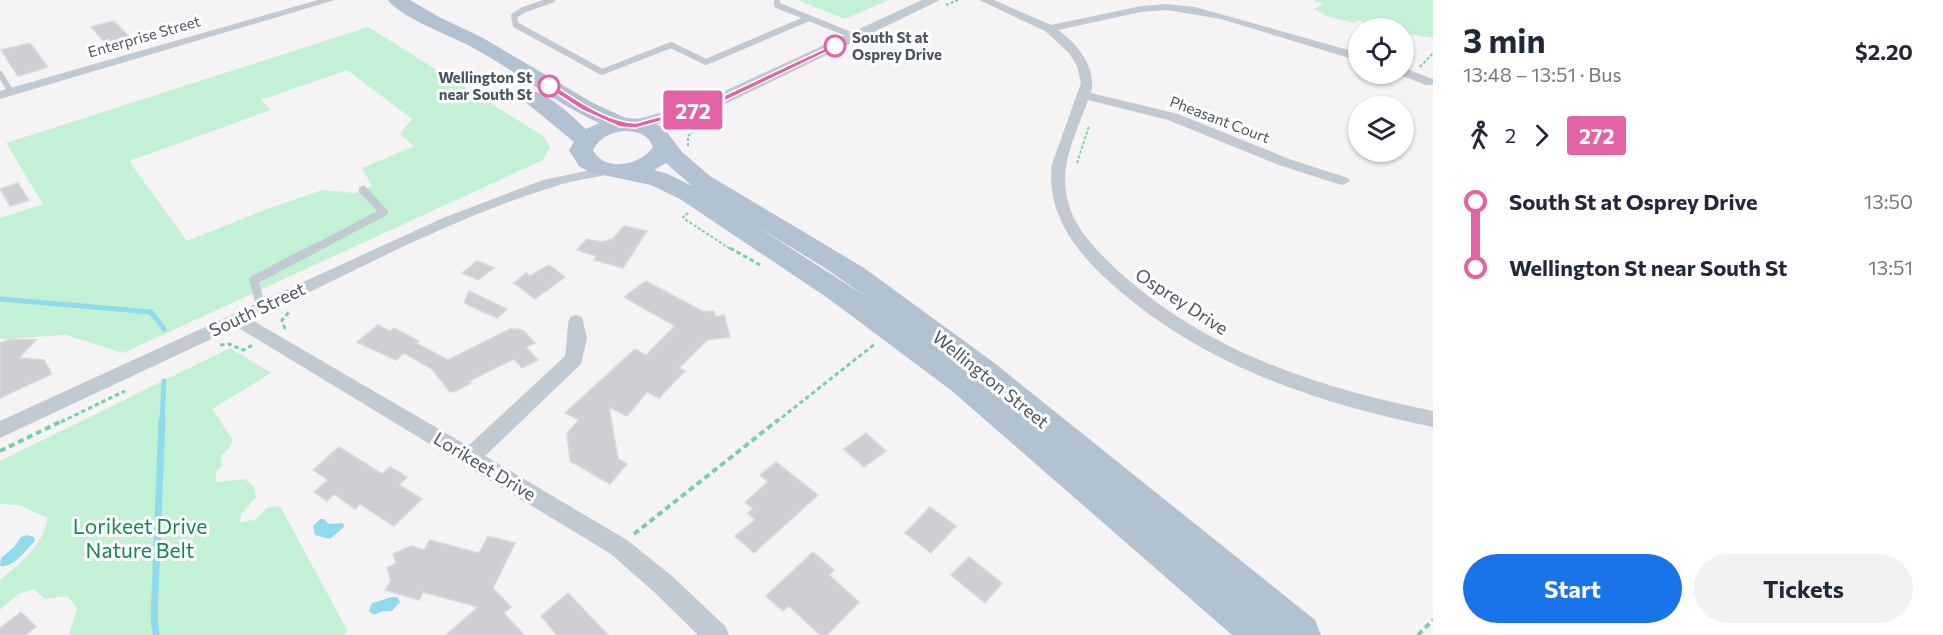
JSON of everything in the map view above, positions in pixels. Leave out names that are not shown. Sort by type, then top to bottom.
[{"type":"main road","name":"Wellington Street","points":[[399,0],[432,21],[476,42],[585,108],[629,125],[648,128],[674,146],[684,167],[705,184],[776,225],[871,285],[977,366],[1300,635]]},
{"type":"main road","name":"Wellington Street","points":[[432,21],[456,48],[560,117],[583,145],[587,161],[615,170],[659,179],[689,194],[893,329],[963,382],[1264,635]]},
{"type":"main road","points":[[583,145],[601,129],[629,125]]},
{"type":"main road","points":[[615,170],[644,166],[654,162],[674,146]]},
{"type":"street","name":"Enterprise Street","points":[[297,8],[318,0]]},
{"type":"street","name":"Enterprise Street","points":[[6,93],[330,0]]},
{"type":"street","name":"Osprey Drive","points":[[984,0],[1009,8],[1049,29],[1076,53],[1085,68],[1087,82],[1058,171],[1058,192],[1066,218],[1086,248],[1118,282],[1159,314],[1210,344],[1268,372],[1334,396],[1398,413],[1433,419]]},
{"type":"street","points":[[674,146],[681,124],[856,37],[939,3]]},
{"type":"street","points":[[1049,29],[1141,9],[1195,10],[1348,54]]},
{"type":"street","points":[[1414,76],[1430,82]]},
{"type":"street","name":"Pheasant Court","points":[[1084,95],[1173,117],[1215,132],[1284,162],[1343,181]]},
{"type":"street","points":[[629,125],[707,113]]},
{"type":"street","name":"South Street","points":[[517,194],[566,168],[583,145]]},
{"type":"street","name":"South Street","points":[[0,430],[449,221],[517,194],[580,173],[615,170]]},
{"type":"street","name":"Lorikeet Drive","points":[[237,319],[619,547],[663,584],[716,635]]},
{"type":"street","points":[[471,457],[574,359],[578,338],[576,321]]},
{"type":"lane","points":[[552,0],[514,16],[516,25],[602,72],[671,45],[706,62],[809,18]]},
{"type":"lane","points":[[777,0],[777,5],[856,37]]},
{"type":"lane","points":[[0,74],[6,93]]},
{"type":"lane","points":[[261,308],[254,280],[384,212],[363,190]]},
{"type":"path","points":[[939,3],[958,0]]},
{"type":"path","points":[[674,146],[688,144],[688,136],[707,113]]},
{"type":"path","points":[[1076,165],[1089,125]]},
{"type":"path","points":[[684,205],[692,211],[684,217],[686,220],[742,256],[772,271]]},
{"type":"path","points":[[219,345],[229,344],[243,350],[285,329],[282,320],[295,309]]},
{"type":"path","points":[[619,547],[876,343],[885,350]]},
{"type":"path","points":[[0,451],[125,391]]},
{"type":"path","points":[[1418,635],[1433,620]]},
{"type":"green space","points":[[797,0],[889,0],[845,19]]},
{"type":"green space","points":[[1312,0],[1433,0],[1433,38],[1414,35],[1414,18],[1348,18],[1348,21],[1327,16],[1314,9],[1323,4]]},
{"type":"green space","points":[[368,27],[543,136],[550,147],[543,160],[123,353],[66,335],[0,339],[0,218],[43,204],[6,143]],"holes":[[[347,70],[412,119],[400,134],[414,146],[362,168],[372,186],[355,193],[322,190],[187,241],[129,161],[271,110],[261,100]]]},
{"type":"green space","name":"Lorikeet Drive Nature Belt","points":[[230,348],[271,373],[212,409],[233,440],[221,456],[222,465],[216,472],[216,482],[244,479],[254,486],[256,497],[241,515],[240,523],[256,519],[267,508],[280,506],[347,630],[345,635],[69,635],[77,608],[67,596],[45,599],[34,589],[18,594],[0,610],[0,580],[30,553],[41,537],[47,518],[20,505],[0,504],[0,461]]},
{"type":"water","points":[[320,519],[324,519],[329,524],[343,523],[344,527],[330,539],[315,535],[313,526]]},
{"type":"water","points":[[27,535],[34,537],[35,541],[15,562],[0,566],[1,558],[14,547],[21,537]]},
{"type":"water","points":[[397,597],[400,602],[392,611],[383,611],[374,615],[369,611],[372,603]]},
{"type":"building","points":[[114,21],[135,43],[113,49],[91,27]]},
{"type":"building","points":[[30,43],[48,67],[18,76],[1,50]]},
{"type":"building","points":[[18,183],[29,200],[10,206],[0,189]]},
{"type":"building","points":[[624,226],[647,231],[623,268],[594,260],[596,256],[577,250],[587,239],[601,242],[613,239]]},
{"type":"building","points":[[477,261],[494,268],[478,280],[462,273]]},
{"type":"building","points":[[549,265],[565,277],[535,299],[514,283],[526,273],[530,276]]},
{"type":"building","points":[[646,281],[704,312],[714,311],[715,317],[724,315],[730,337],[707,340],[679,368],[685,371],[659,398],[647,392],[627,416],[609,407],[618,459],[627,464],[610,484],[570,461],[567,433],[579,420],[565,413],[635,349],[646,355],[675,326],[624,297]]},
{"type":"building","points":[[469,291],[507,309],[497,318],[464,303]]},
{"type":"building","points":[[378,325],[390,331],[394,328],[448,360],[510,329],[518,329],[524,331],[535,343],[526,347],[538,360],[522,368],[514,359],[469,381],[471,383],[456,391],[450,392],[432,369],[404,353],[396,360],[357,342]]},
{"type":"building","points":[[10,339],[36,340],[19,358],[44,360],[52,374],[0,398],[0,343]]},
{"type":"building","points":[[866,433],[886,451],[864,467],[844,449]]},
{"type":"building","points":[[339,447],[382,474],[390,467],[407,477],[399,485],[422,499],[394,526],[360,504],[355,509],[334,494],[327,501],[314,492],[328,480],[313,470]]},
{"type":"building","points":[[776,462],[818,495],[754,553],[735,536],[755,520],[748,513],[753,509],[745,502],[768,482],[760,475]]},
{"type":"building","points":[[930,507],[956,526],[931,553],[905,533]]},
{"type":"building","points":[[488,536],[515,543],[493,588],[511,607],[504,613],[524,635],[446,635],[478,607],[423,592],[419,600],[385,590],[391,581],[387,568],[396,563],[393,554],[411,546],[424,550],[430,540],[479,553]]},
{"type":"building","points":[[813,552],[834,570],[829,575],[859,602],[827,635],[820,635],[789,606],[783,611],[766,596]]},
{"type":"building","points":[[969,557],[1002,583],[985,603],[951,575]]},
{"type":"building","points":[[568,593],[608,635],[557,635],[541,616]]},
{"type":"building","points":[[21,612],[36,627],[25,635],[0,635],[0,628]]},
{"type":"waterway","points":[[0,299],[151,312],[164,329]]},
{"type":"waterway","points":[[162,422],[164,381]]},
{"type":"waterway","points":[[156,635],[154,619],[162,420]]},
{"type":"bus line","name":"272","points":[[549,86],[585,108],[623,125],[636,125],[709,105],[835,46]]},
{"type":"place","name":"South St at Osprey Drive","points":[[835,46]]},
{"type":"place","name":"Wellington St near South St","points":[[549,86]]}]
